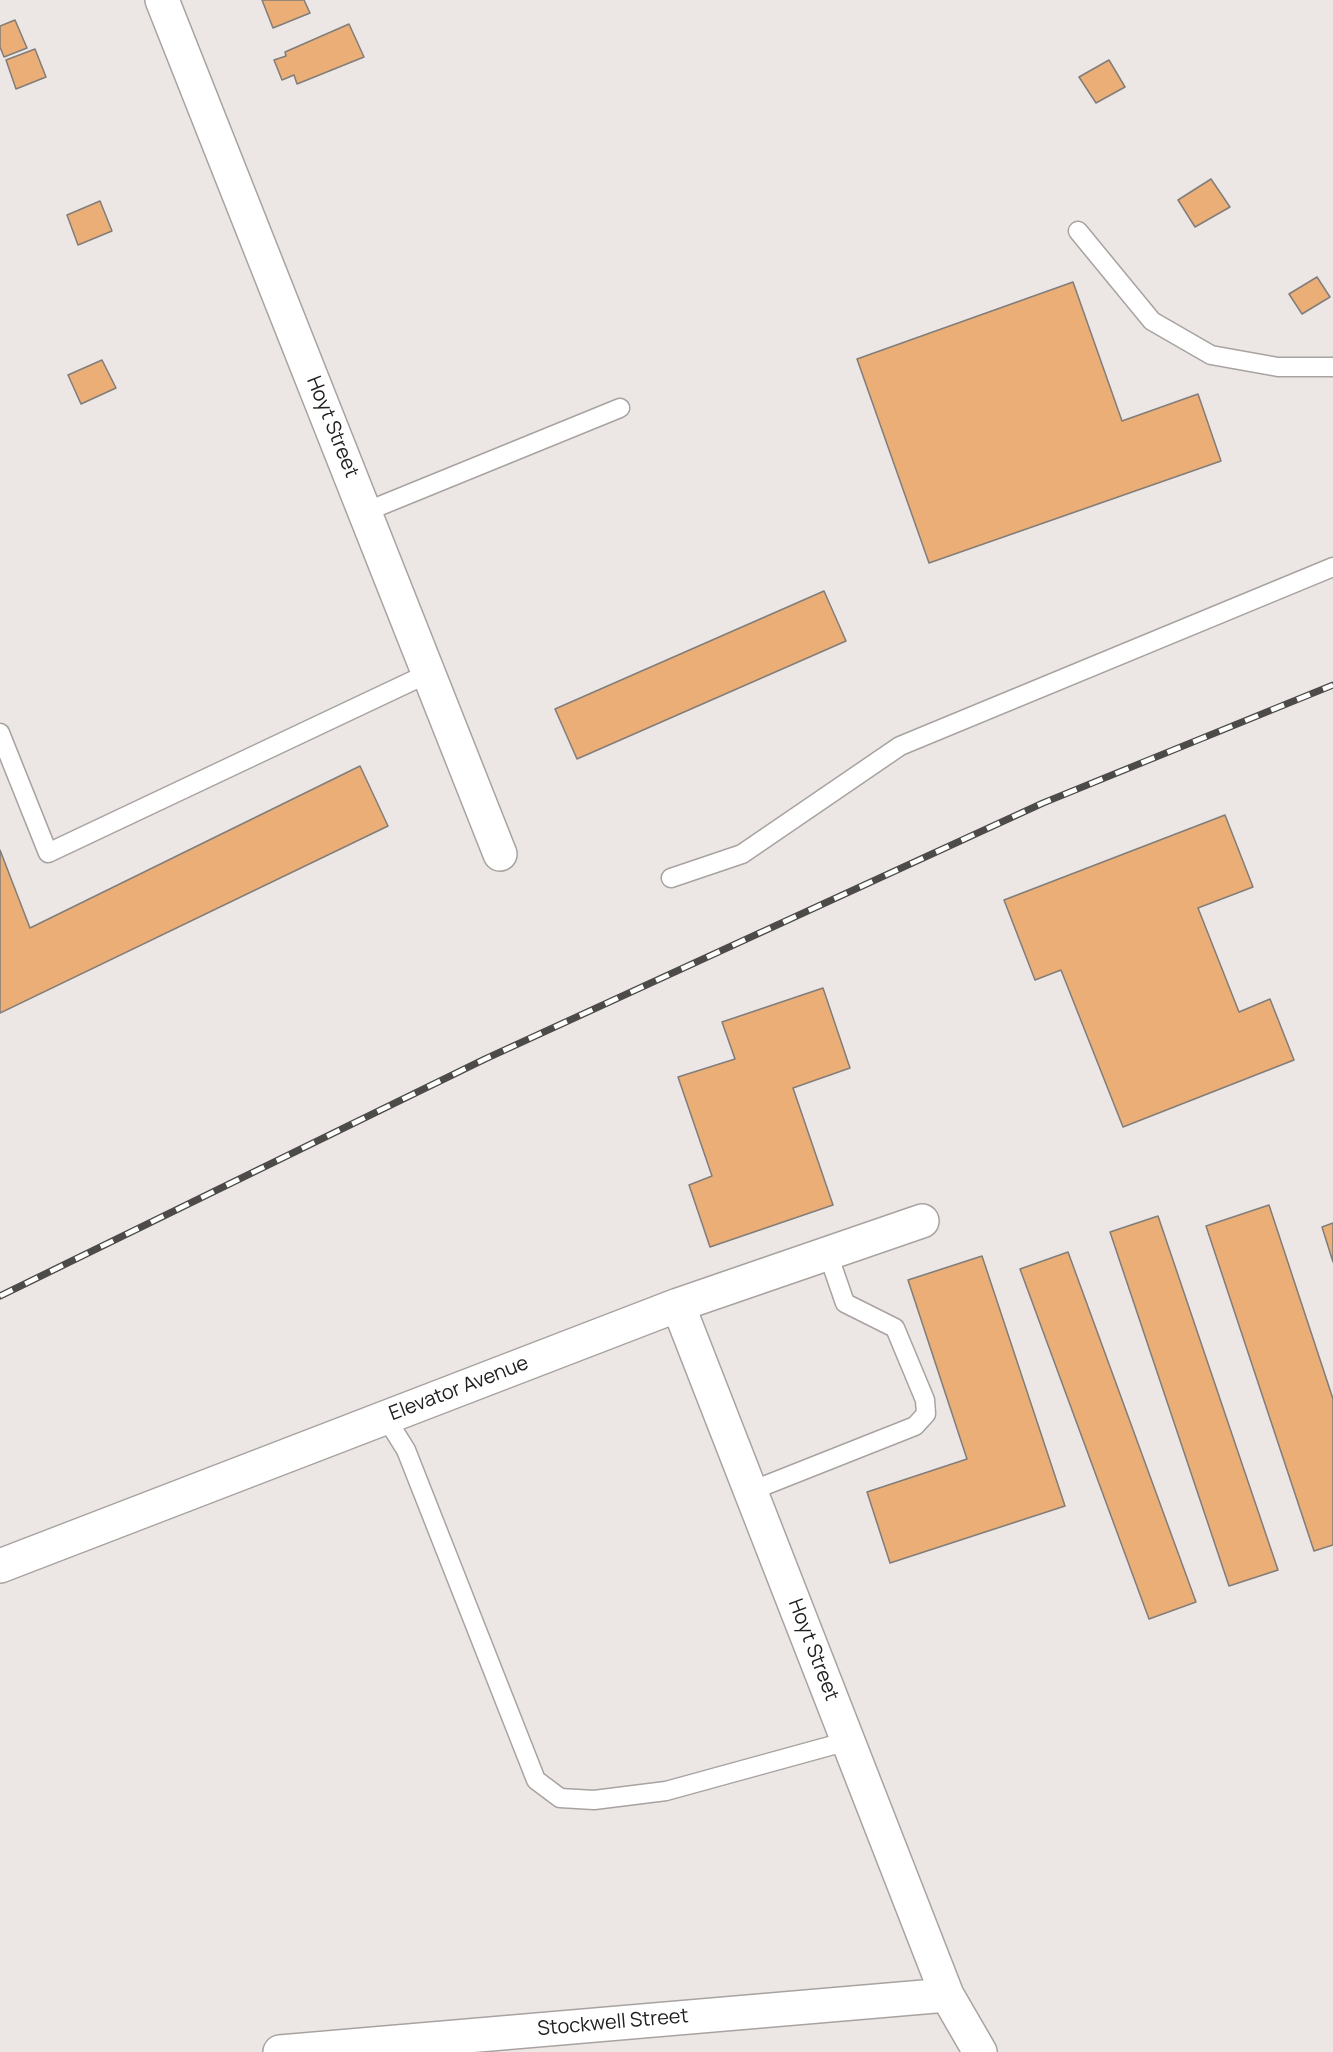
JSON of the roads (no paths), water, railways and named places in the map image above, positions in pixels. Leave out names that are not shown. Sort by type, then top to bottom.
[{"type":"street","name":"Hoyt Street","points":[[162,0],[500,854]]},
{"type":"street","name":"Elevator Avenue","points":[[0,1566],[678,1305],[922,1221]]},
{"type":"street","name":"Hoyt Street","points":[[678,1305],[947,1995],[980,2052]]},
{"type":"street","name":"Stockwell Street","points":[[280,2052],[947,1995]]},
{"type":"lane","points":[[1078,231],[1152,321],[1210,355],[1278,367],[1333,367]]},
{"type":"lane","points":[[365,512],[620,408]]},
{"type":"lane","points":[[671,878],[742,854],[900,746],[1333,567]]},
{"type":"lane","points":[[0,733],[48,853],[429,673]]},
{"type":"lane","points":[[751,1491],[915,1426],[926,1414],[925,1400],[895,1328],[845,1303],[828,1254]]},
{"type":"lane","points":[[386,1418],[406,1450],[536,1780],[560,1798],[594,1800],[666,1791],[848,1741]]},
{"type":"railway","points":[[0,1296],[485,1059],[1043,803],[1333,685]]}]
